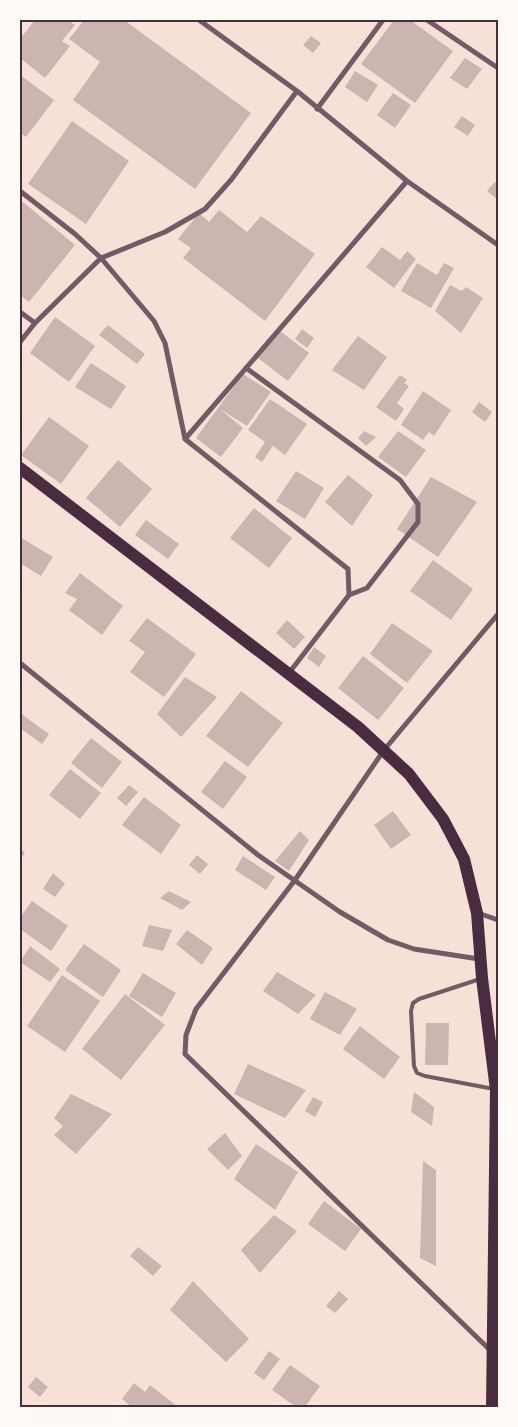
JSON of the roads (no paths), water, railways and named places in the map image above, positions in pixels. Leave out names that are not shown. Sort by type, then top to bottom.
[{"type":"main road","points":[[22,472],[358,727],[409,774],[443,819],[464,859],[477,913],[482,978],[496,1090],[492,1407]]},
{"type":"street","points":[[199,20],[297,91],[407,181],[498,245]]},
{"type":"street","points":[[317,109],[383,20]]},
{"type":"street","points":[[427,20],[498,68]]},
{"type":"street","points":[[20,342],[35,323],[101,258],[165,232],[205,209],[231,180],[297,91]]},
{"type":"street","points":[[185,439],[407,181]]},
{"type":"street","points":[[20,191],[75,234],[101,258],[154,321],[165,343],[185,439],[348,569],[349,595]]},
{"type":"street","points":[[20,312],[35,323]]},
{"type":"street","points":[[246,368],[400,480],[418,504],[418,522],[367,588],[349,595],[289,674]]},
{"type":"street","points":[[493,1353],[185,1054],[186,1035],[196,1009],[295,880],[384,750],[498,614]]},
{"type":"street","points":[[20,664],[258,855],[388,940],[414,950],[481,960]]},
{"type":"street","points":[[477,913],[498,920]]},
{"type":"lane","points":[[482,978],[419,999],[413,1003],[410,1011],[414,1066],[417,1073],[425,1076],[496,1090]]}]
